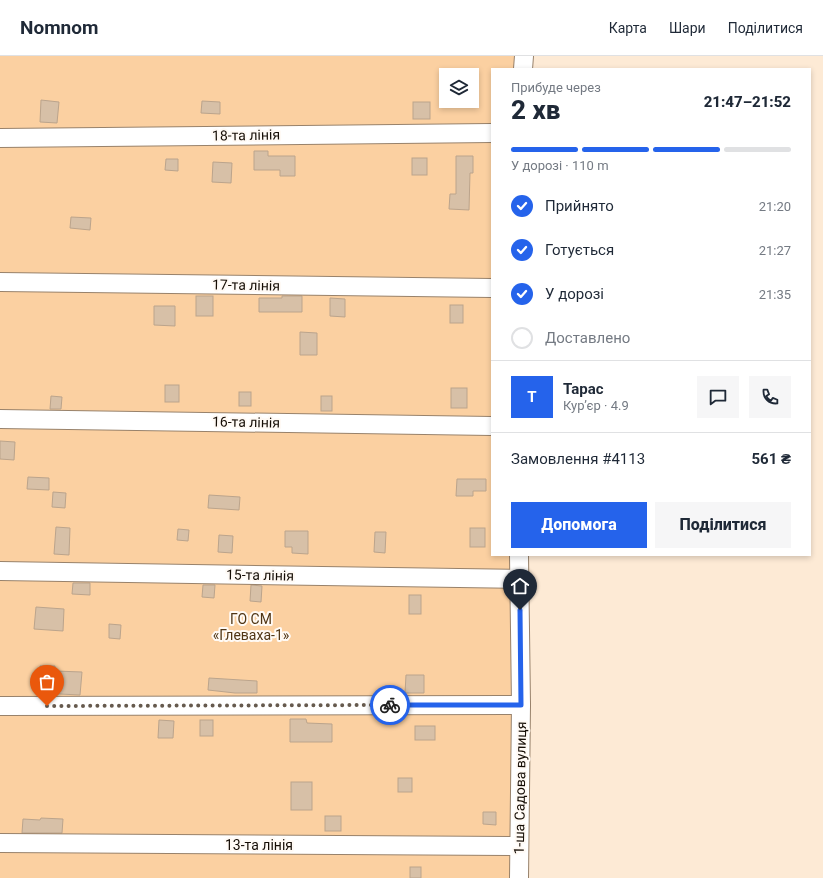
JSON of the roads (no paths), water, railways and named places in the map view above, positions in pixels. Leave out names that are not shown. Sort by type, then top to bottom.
[{"type":"street","points":[[523,68],[524,56]]},
{"type":"street","name":"18-та лінія","points":[[0,138],[491,133]]},
{"type":"street","name":"17-та лінія","points":[[0,282],[491,288]]},
{"type":"street","name":"16-та лінія","points":[[0,419],[491,426]]},
{"type":"street","name":"1-ша Садова вулиця","points":[[519,556],[521,705],[519,878]]},
{"type":"street","name":"15-та лінія","points":[[0,570],[519,579]]},
{"type":"street","points":[[0,706],[521,705]]},
{"type":"street","name":"13-та лінія","points":[[0,843],[519,846]]},
{"type":"park label","name":"ГО СМ «Глеваха-1»","points":[[251,628]]}]
